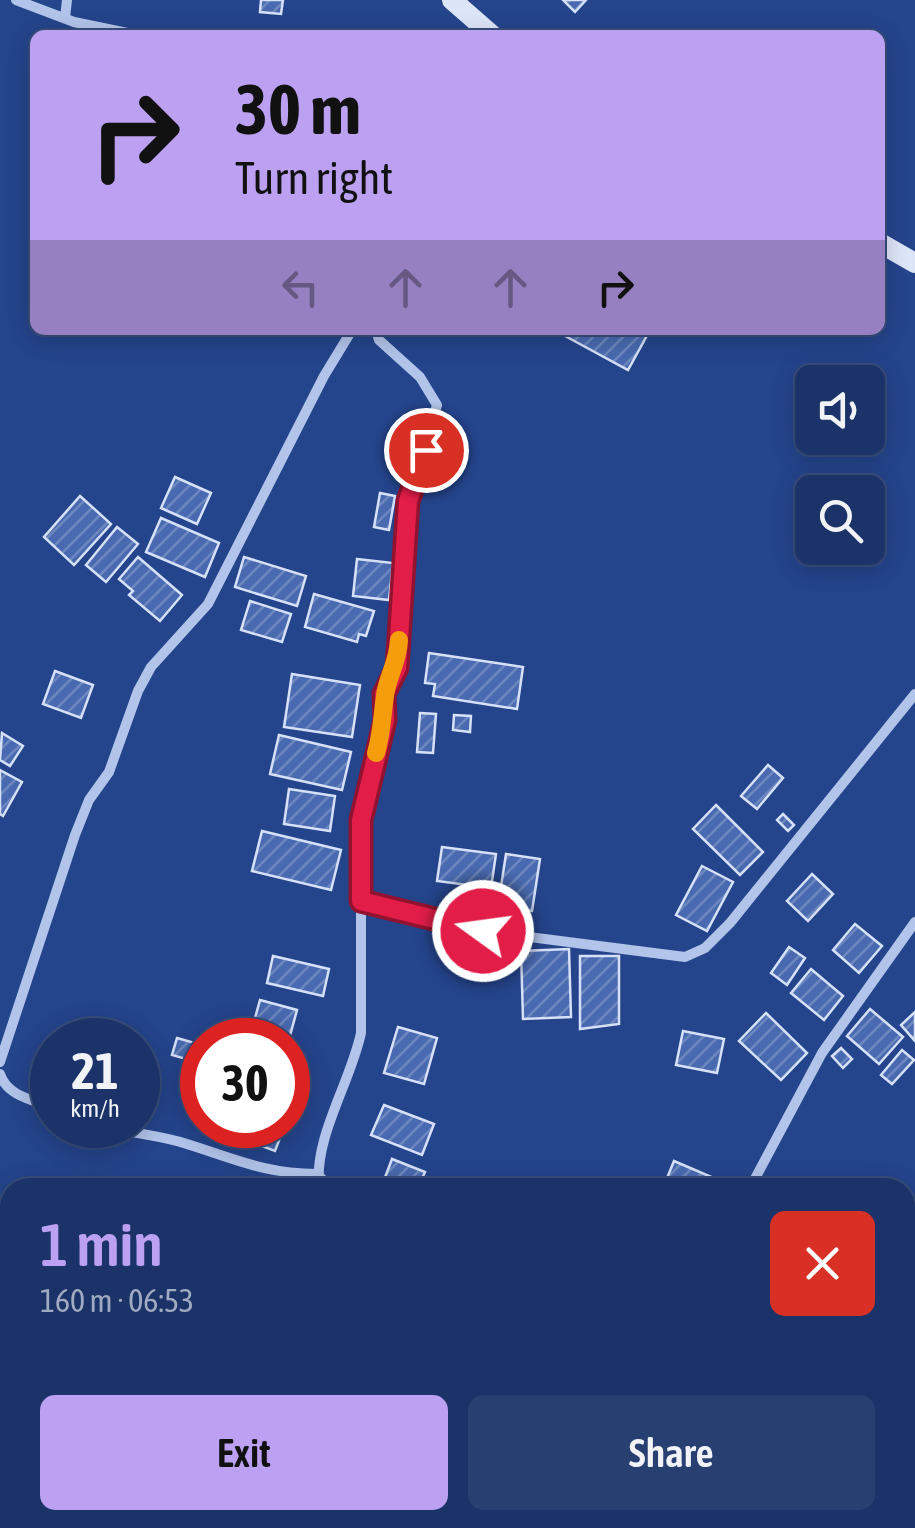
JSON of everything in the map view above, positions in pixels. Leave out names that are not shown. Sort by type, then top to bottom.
[{"type":"main road","points":[[452,0],[486,30]]},
{"type":"main road","points":[[885,246],[915,263]]},
{"type":"street","points":[[16,0],[65,18],[116,30]]},
{"type":"street","points":[[65,18],[67,0]]},
{"type":"street","points":[[0,1062],[75,835],[89,800],[108,772],[138,690],[151,667],[208,604],[324,376],[349,335]]},
{"type":"street","points":[[318,1178],[317,1161],[355,1062],[361,1033],[361,820],[385,720],[384,694],[397,668],[408,501],[437,405],[420,377],[378,335]]},
{"type":"street","points":[[361,901],[483,931],[685,957],[704,948],[730,923],[915,694]]},
{"type":"street","points":[[755,1178],[822,1053],[915,922]]},
{"type":"street","points":[[0,1074],[3,1084],[30,1099]]},
{"type":"street","points":[[160,1139],[182,1142],[274,1174],[318,1174],[322,1178]]},
{"type":"building","points":[[261,0],[283,0],[281,14],[260,12]]},
{"type":"building","points":[[563,0],[586,0],[575,12]]},
{"type":"building","points":[[563,335],[647,335],[628,370]]},
{"type":"building","points":[[175,477],[211,493],[197,524],[161,508]]},
{"type":"building","points":[[380,493],[395,496],[389,530],[374,527]]},
{"type":"building","points":[[80,496],[111,524],[74,565],[44,537]]},
{"type":"building","points":[[161,518],[219,543],[205,577],[146,552]]},
{"type":"building","points":[[117,527],[138,544],[106,582],[86,565]]},
{"type":"building","points":[[138,557],[182,595],[160,621],[129,595],[133,591],[119,579]]},
{"type":"building","points":[[244,557],[306,576],[297,606],[235,587]]},
{"type":"building","points":[[357,559],[393,563],[389,600],[353,596]]},
{"type":"building","points":[[314,594],[374,611],[366,636],[359,634],[357,642],[305,627]]},
{"type":"building","points":[[250,601],[291,614],[282,642],[241,630]]},
{"type":"building","points":[[429,653],[523,667],[517,709],[433,696],[435,684],[425,683]]},
{"type":"building","points":[[55,671],[93,685],[81,718],[43,704]]},
{"type":"building","points":[[292,674],[360,685],[352,737],[284,727]]},
{"type":"building","points":[[420,713],[436,714],[433,753],[417,752]]},
{"type":"building","points":[[454,715],[471,716],[470,732],[453,730]]},
{"type":"building","points":[[2,733],[23,746],[10,766],[0,760]]},
{"type":"building","points":[[279,735],[351,752],[342,790],[270,774]]},
{"type":"building","points":[[768,765],[783,778],[757,809],[741,796]]},
{"type":"building","points":[[0,770],[22,782],[3,816],[0,814]]},
{"type":"building","points":[[289,789],[335,796],[330,831],[284,824]]},
{"type":"building","points":[[716,805],[763,852],[740,875],[693,829]]},
{"type":"building","points":[[783,814],[794,825],[788,831],[777,820]]},
{"type":"building","points":[[262,831],[341,850],[331,890],[252,871]]},
{"type":"building","points":[[442,847],[496,854],[491,888],[437,881]]},
{"type":"building","points":[[506,854],[540,859],[532,911],[498,906]]},
{"type":"building","points":[[702,866],[733,882],[707,931],[676,915]]},
{"type":"building","points":[[812,874],[833,894],[808,921],[787,901]]},
{"type":"building","points":[[855,924],[882,946],[859,973],[833,950]]},
{"type":"building","points":[[789,947],[805,958],[787,985],[771,973]]},
{"type":"building","points":[[569,949],[571,1017],[523,1019],[521,951]]},
{"type":"building","points":[[273,956],[329,969],[323,996],[267,983]]},
{"type":"building","points":[[580,956],[619,956],[619,1024],[580,1029]]},
{"type":"building","points":[[811,969],[843,996],[824,1020],[791,993]]},
{"type":"building","points":[[260,1000],[297,1010],[295,1018],[255,1018]]},
{"type":"building","points":[[870,1009],[903,1037],[879,1064],[847,1036]]},
{"type":"building","points":[[915,1012],[915,1041],[901,1025]]},
{"type":"building","points":[[766,1013],[807,1053],[781,1080],[739,1041]]},
{"type":"building","points":[[398,1027],[437,1038],[424,1084],[384,1073]]},
{"type":"building","points":[[683,1031],[724,1039],[717,1073],[676,1065]]},
{"type":"building","points":[[177,1038],[180,1039],[180,1057],[172,1055]]},
{"type":"building","points":[[841,1048],[852,1059],[843,1068],[832,1056]]},
{"type":"building","points":[[902,1050],[914,1060],[892,1084],[881,1075]]},
{"type":"building","points":[[384,1105],[434,1124],[422,1155],[371,1135]]},
{"type":"building","points":[[392,1159],[425,1172],[422,1178],[385,1178]]},
{"type":"building","points":[[674,1161],[714,1178],[667,1178]]},
{"type":"slow traffic","points":[[376,753],[385,720],[384,694],[397,668],[399,640]]},
{"type":"route","points":[[426,450],[408,501],[397,668],[384,694],[385,720],[361,820],[361,901],[483,931]]}]
